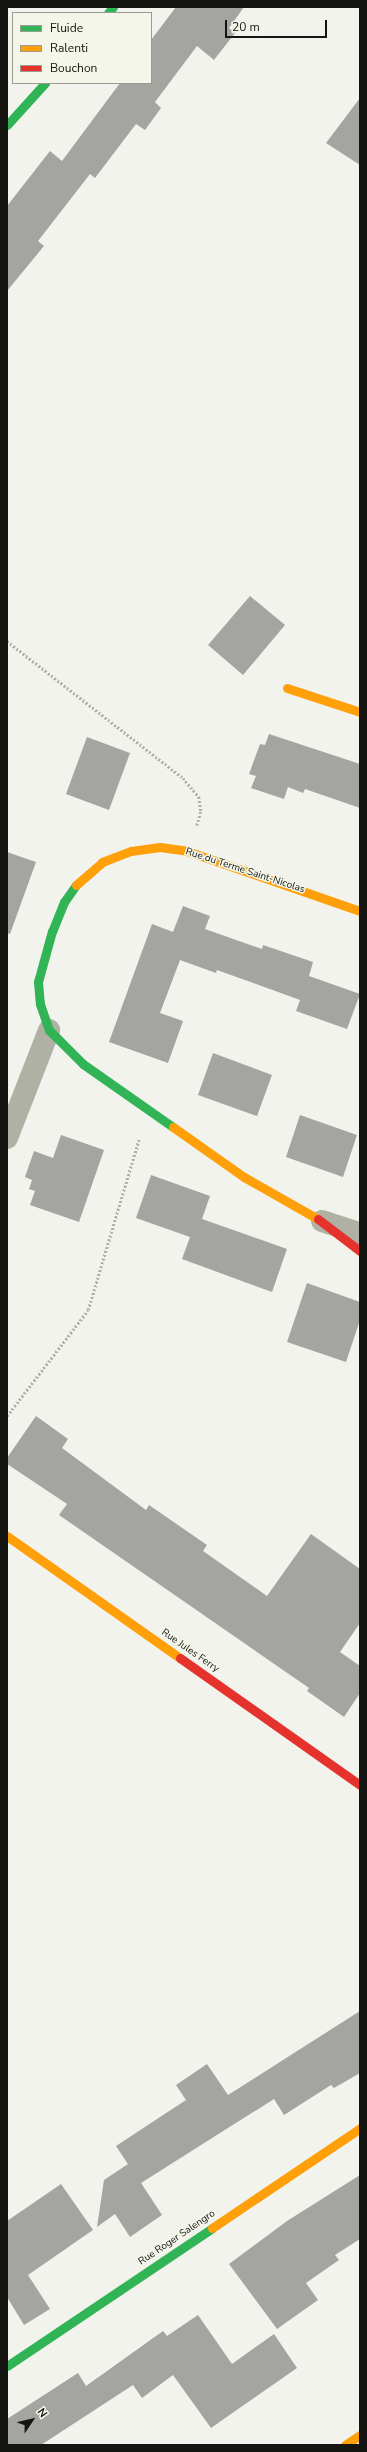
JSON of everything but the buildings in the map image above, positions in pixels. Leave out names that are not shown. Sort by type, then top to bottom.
[{"type":"street","points":[[7,124],[43,84]]},
{"type":"street","points":[[287,688],[360,712]]},
{"type":"street","name":"Rue du Terme Saint-Nicolas","points":[[360,911],[187,851],[160,847],[131,851],[102,862],[82,878],[64,902],[52,931],[38,982],[40,1004],[49,1030],[83,1064],[244,1177],[319,1220],[360,1251]]},
{"type":"street","points":[[7,1138],[49,1030]]},
{"type":"street","name":"Rue du Terme Saint-Nicolas","points":[[319,1220],[360,1232]]},
{"type":"street","name":"Rue Jules Ferry","points":[[7,1536],[360,1785]]},
{"type":"street","name":"Rue Roger Salengro","points":[[7,2366],[360,2128]]},
{"type":"street","points":[[345,2445],[360,2435]]},
{"type":"path","points":[[7,641],[183,778],[200,797],[201,812],[187,851]]},
{"type":"path","points":[[7,1416],[88,1310],[148,1110]]},
{"type":"traffic: fast","points":[[109,12],[113,7]]},
{"type":"traffic: fast","points":[[7,125],[44,84]]},
{"type":"traffic: fast","points":[[76,885],[64,902],[52,931],[38,982],[40,1004],[49,1030],[83,1064],[173,1127]]},
{"type":"traffic: fast","points":[[7,2366],[212,2228]]},
{"type":"traffic: slow","points":[[287,688],[360,712]]},
{"type":"traffic: slow","points":[[76,885],[102,862],[131,851],[160,847],[187,851],[360,911]]},
{"type":"traffic: slow","points":[[173,1127],[244,1177],[318,1219]]},
{"type":"traffic: slow","points":[[7,1536],[180,1658]]},
{"type":"traffic: slow","points":[[212,2228],[360,2128]]},
{"type":"traffic: slow","points":[[345,2445],[360,2435]]},
{"type":"traffic: jam","points":[[318,1219],[360,1251]]},
{"type":"traffic: jam","points":[[180,1658],[360,1785]]}]
